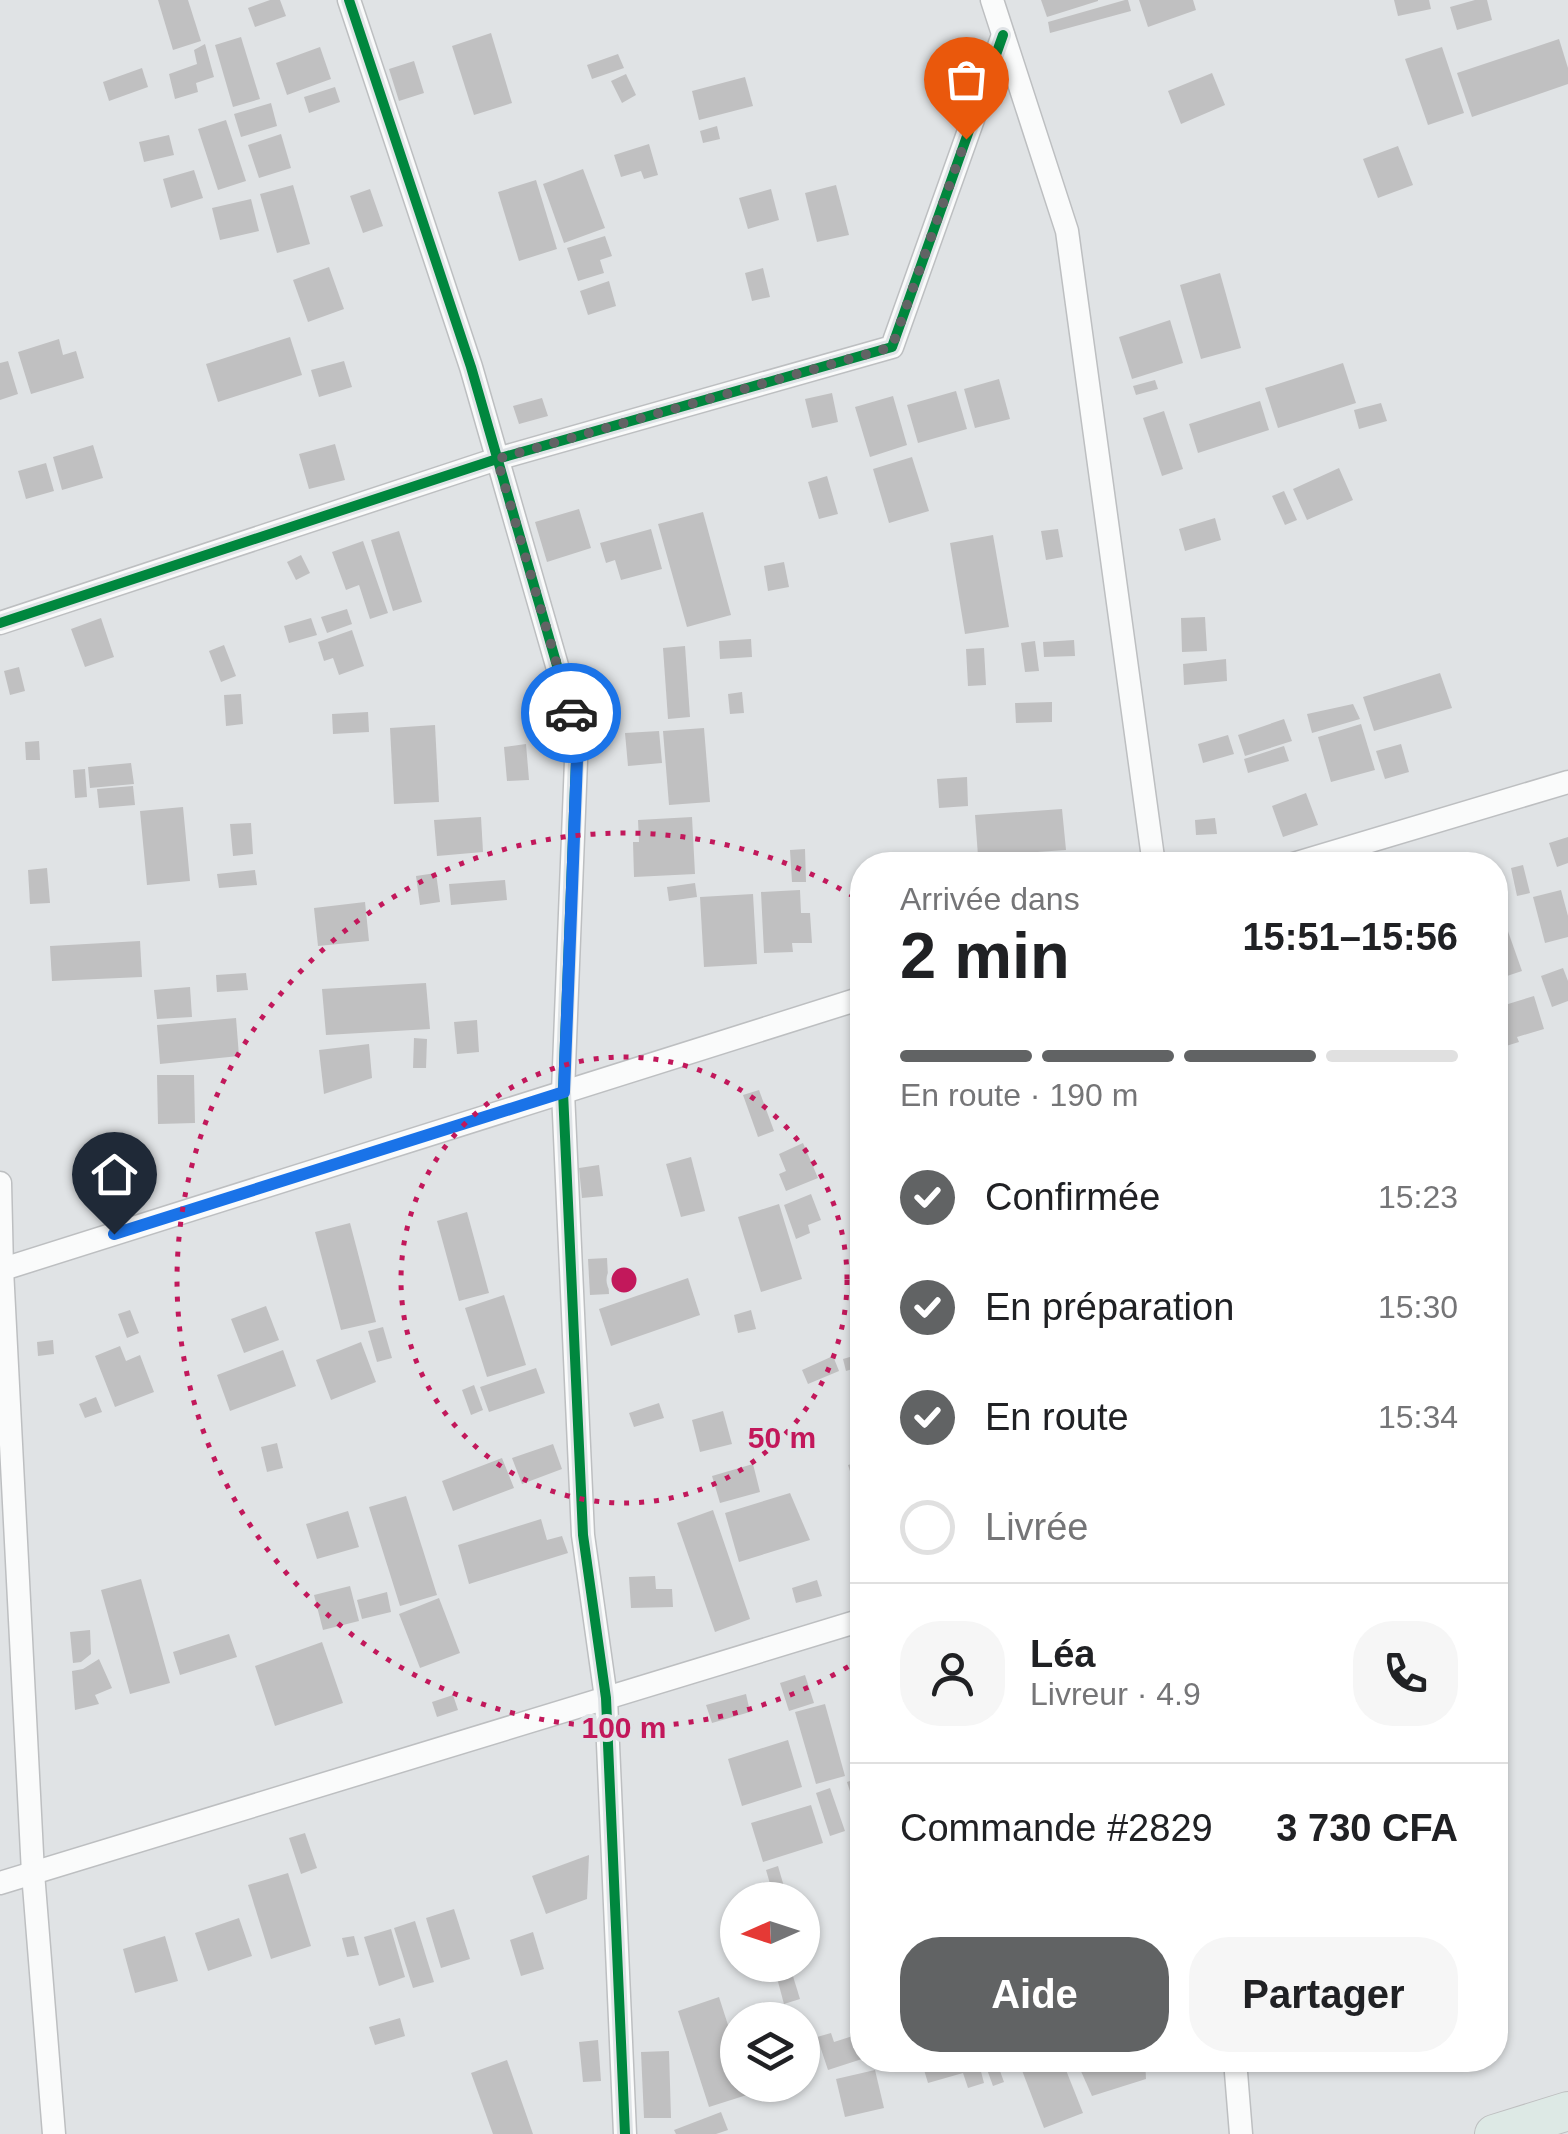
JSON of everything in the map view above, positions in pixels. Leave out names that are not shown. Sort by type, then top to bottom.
[{"type":"main road","points":[[1494,2134],[1568,2111]]},
{"type":"street","points":[[348,0],[470,367],[578,735],[564,1092],[583,1535],[606,1698],[625,2134]]},
{"type":"street","points":[[992,0],[1067,231],[1152,852]]},
{"type":"street","points":[[0,623],[497,459],[892,347],[1003,35]]},
{"type":"street","points":[[1334,852],[1568,782]]},
{"type":"street","points":[[1,1270],[850,1002]]},
{"type":"street","points":[[0,1183],[1,1270],[33,1874],[54,2134]]},
{"type":"street","points":[[0,1884],[850,1624]]},
{"type":"street","points":[[1236,2072],[1241,2134]]},
{"type":"building","points":[[158,0],[188,0],[201,41],[173,50]]},
{"type":"building","points":[[280,0],[286,16],[255,27],[248,8]]},
{"type":"building","points":[[1041,0],[1098,0],[1098,1],[1047,17]]},
{"type":"building","points":[[1125,0],[1131,11],[1050,33],[1048,22]]},
{"type":"building","points":[[1139,0],[1193,0],[1196,10],[1148,27]]},
{"type":"building","points":[[1394,0],[1429,0],[1431,9],[1398,16]]},
{"type":"building","points":[[1487,0],[1492,20],[1457,30],[1450,7]]},
{"type":"building","points":[[491,33],[512,103],[474,115],[452,46]]},
{"type":"building","points":[[241,37],[260,99],[233,107],[215,45]]},
{"type":"building","points":[[1559,39],[1568,68],[1568,84],[1472,117],[1457,73]]},
{"type":"building","points":[[205,44],[214,77],[196,83],[198,92],[175,99],[169,74],[197,64],[194,50]]},
{"type":"building","points":[[320,47],[331,79],[287,95],[276,63]]},
{"type":"building","points":[[1442,47],[1464,113],[1428,125],[1405,59]]},
{"type":"building","points":[[618,54],[624,68],[592,79],[587,65]]},
{"type":"building","points":[[414,61],[424,93],[399,101],[389,69]]},
{"type":"building","points":[[142,68],[148,87],[109,101],[103,82]]},
{"type":"building","points":[[1212,73],[1225,105],[1181,124],[1168,91]]},
{"type":"building","points":[[626,74],[636,95],[622,103],[611,81]]},
{"type":"building","points":[[745,77],[753,106],[699,120],[692,91]]},
{"type":"building","points":[[335,87],[340,102],[309,113],[304,97]]},
{"type":"building","points":[[271,103],[277,126],[241,137],[234,114]]},
{"type":"building","points":[[226,120],[246,181],[218,190],[198,129]]},
{"type":"building","points":[[717,126],[720,139],[703,143],[700,131]]},
{"type":"building","points":[[281,134],[291,168],[259,178],[248,145]]},
{"type":"building","points":[[169,135],[174,155],[144,162],[139,142]]},
{"type":"building","points":[[649,144],[658,175],[644,179],[641,171],[621,177],[614,155]]},
{"type":"building","points":[[1398,146],[1413,185],[1378,198],[1363,159]]},
{"type":"building","points":[[583,169],[605,228],[564,243],[543,184]]},
{"type":"building","points":[[194,170],[203,198],[171,208],[163,179]]},
{"type":"building","points":[[536,180],[557,249],[519,261],[498,192]]},
{"type":"building","points":[[293,185],[310,244],[277,253],[260,194]]},
{"type":"building","points":[[836,185],[849,235],[817,242],[805,193]]},
{"type":"building","points":[[370,189],[383,226],[363,233],[350,196]]},
{"type":"building","points":[[771,189],[779,220],[748,229],[739,198]]},
{"type":"building","points":[[251,199],[259,231],[220,240],[212,208]]},
{"type":"building","points":[[605,236],[612,256],[600,260],[604,273],[578,281],[567,248]]},
{"type":"building","points":[[329,267],[344,309],[308,322],[293,280]]},
{"type":"building","points":[[763,268],[770,297],[752,301],[745,273]]},
{"type":"building","points":[[1220,273],[1241,348],[1201,359],[1180,285]]},
{"type":"building","points":[[609,281],[616,306],[588,315],[580,291]]},
{"type":"building","points":[[1170,320],[1183,363],[1132,379],[1119,337]]},
{"type":"building","points":[[290,337],[302,375],[218,402],[206,364]]},
{"type":"building","points":[[59,339],[63,355],[76,351],[84,378],[31,394],[18,352]]},
{"type":"building","points":[[8,361],[18,394],[0,400],[0,363]]},
{"type":"building","points":[[344,361],[352,387],[319,397],[311,370]]},
{"type":"building","points":[[1343,363],[1356,403],[1278,428],[1265,388]]},
{"type":"building","points":[[999,379],[1010,419],[975,428],[964,389]]},
{"type":"building","points":[[1155,380],[1158,389],[1136,395],[1133,386]]},
{"type":"building","points":[[956,391],[967,429],[918,443],[907,405]]},
{"type":"building","points":[[832,393],[838,422],[812,428],[805,399]]},
{"type":"building","points":[[893,396],[907,445],[870,457],[855,407]]},
{"type":"building","points":[[542,398],[548,416],[519,424],[513,406]]},
{"type":"building","points":[[1260,401],[1269,430],[1198,453],[1189,424]]},
{"type":"building","points":[[1381,403],[1387,421],[1359,429],[1354,410]]},
{"type":"building","points":[[1164,411],[1183,469],[1162,476],[1143,418]]},
{"type":"building","points":[[335,444],[345,480],[309,489],[299,454]]},
{"type":"building","points":[[93,445],[103,478],[62,490],[53,457]]},
{"type":"building","points":[[912,457],[929,511],[889,523],[873,469]]},
{"type":"building","points":[[46,463],[54,491],[26,499],[18,471]]},
{"type":"building","points":[[1339,468],[1353,500],[1307,520],[1293,489]]},
{"type":"building","points":[[827,476],[838,514],[819,519],[808,482]]},
{"type":"building","points":[[1284,491],[1297,520],[1285,525],[1272,496]]},
{"type":"building","points":[[579,509],[591,548],[547,562],[535,522]]},
{"type":"building","points":[[703,512],[731,615],[687,627],[658,524]]},
{"type":"building","points":[[1215,518],[1221,540],[1185,551],[1179,529]]},
{"type":"building","points":[[651,529],[662,569],[621,580],[615,560],[606,563],[600,543]]},
{"type":"building","points":[[1058,529],[1063,557],[1046,560],[1041,531]]},
{"type":"building","points":[[399,531],[422,602],[393,611],[371,540]]},
{"type":"building","points":[[993,535],[1009,627],[965,634],[950,543]]},
{"type":"building","points":[[363,541],[388,613],[370,619],[359,585],[346,590],[332,552]]},
{"type":"building","points":[[301,555],[310,573],[296,580],[287,562]]},
{"type":"building","points":[[784,562],[789,587],[768,591],[764,566]]},
{"type":"building","points":[[347,609],[352,624],[327,633],[321,617]]},
{"type":"building","points":[[1205,617],[1207,651],[1182,652],[1181,618]]},
{"type":"building","points":[[101,618],[114,657],[85,667],[71,629]]},
{"type":"building","points":[[311,618],[317,635],[289,643],[284,626]]},
{"type":"building","points":[[352,630],[364,666],[339,675],[333,658],[324,661],[318,642]]},
{"type":"building","points":[[751,639],[752,657],[720,659],[719,641]]},
{"type":"building","points":[[1074,640],[1075,656],[1044,657],[1043,642]]},
{"type":"building","points":[[1035,641],[1039,671],[1025,672],[1021,643]]},
{"type":"building","points":[[224,645],[236,676],[221,682],[209,651]]},
{"type":"building","points":[[685,646],[690,717],[668,719],[663,648]]},
{"type":"building","points":[[984,648],[986,685],[968,686],[966,649]]},
{"type":"building","points":[[1226,659],[1227,681],[1184,685],[1183,664]]},
{"type":"building","points":[[19,667],[25,691],[10,695],[4,671]]},
{"type":"building","points":[[1440,673],[1452,708],[1374,731],[1363,697]]},
{"type":"building","points":[[742,692],[744,713],[730,714],[728,694]]},
{"type":"building","points":[[241,694],[243,724],[226,726],[224,695]]},
{"type":"building","points":[[1052,702],[1052,722],[1016,723],[1015,703]]},
{"type":"building","points":[[1353,704],[1360,719],[1312,733],[1307,714]]},
{"type":"building","points":[[368,712],[369,732],[333,734],[332,714]]},
{"type":"building","points":[[1284,719],[1292,741],[1245,756],[1238,735]]},
{"type":"building","points":[[1361,724],[1375,770],[1331,782],[1318,737]]},
{"type":"building","points":[[435,725],[439,802],[394,804],[390,728]]},
{"type":"building","points":[[704,728],[710,802],[669,805],[663,731]]},
{"type":"building","points":[[659,731],[662,763],[628,766],[625,733]]},
{"type":"building","points":[[1228,735],[1234,754],[1203,763],[1198,744]]},
{"type":"building","points":[[39,741],[40,760],[26,760],[25,742]]},
{"type":"building","points":[[526,744],[529,780],[507,781],[504,747]]},
{"type":"building","points":[[1401,744],[1409,772],[1385,779],[1376,751]]},
{"type":"building","points":[[1284,746],[1289,761],[1248,773],[1244,759]]},
{"type":"building","points":[[131,763],[134,784],[90,788],[88,767]]},
{"type":"building","points":[[85,769],[87,797],[75,798],[73,770]]},
{"type":"building","points":[[967,777],[968,806],[939,808],[937,779]]},
{"type":"building","points":[[133,786],[135,805],[99,808],[97,789]]},
{"type":"building","points":[[1306,793],[1318,825],[1283,837],[1272,806]]},
{"type":"building","points":[[183,807],[190,881],[147,885],[140,811]]},
{"type":"building","points":[[1062,809],[1066,850],[978,852],[975,815]]},
{"type":"building","points":[[481,817],[483,852],[437,856],[434,820]]},
{"type":"building","points":[[692,817],[695,874],[634,877],[633,842],[639,842],[638,820]]},
{"type":"building","points":[[1215,818],[1217,834],[1196,835],[1195,820]]},
{"type":"building","points":[[251,823],[253,854],[233,856],[230,824]]},
{"type":"building","points":[[1568,837],[1568,863],[1557,867],[1549,843]]},
{"type":"building","points":[[805,849],[806,882],[792,882],[790,850]]},
{"type":"building","points":[[1523,865],[1530,893],[1517,896],[1511,868]]},
{"type":"building","points":[[47,868],[50,903],[30,904],[28,870]]},
{"type":"building","points":[[255,870],[257,885],[219,888],[217,874]]},
{"type":"building","points":[[436,873],[440,902],[420,905],[416,876]]},
{"type":"building","points":[[505,880],[507,900],[451,905],[449,884]]},
{"type":"building","points":[[695,883],[697,897],[669,901],[667,887]]},
{"type":"building","points":[[800,890],[801,913],[810,913],[812,943],[792,943],[793,952],[764,953],[761,892]]},
{"type":"building","points":[[1561,890],[1568,916],[1568,937],[1545,943],[1533,897]]},
{"type":"building","points":[[753,894],[757,964],[704,967],[700,897]]},
{"type":"building","points":[[365,902],[369,941],[318,946],[314,908]]},
{"type":"building","points":[[1508,931],[1522,971],[1508,976]]},
{"type":"building","points":[[140,941],[142,977],[52,981],[50,946]]},
{"type":"building","points":[[1563,968],[1568,1001],[1552,1007],[1541,976]]},
{"type":"building","points":[[246,973],[248,990],[217,992],[216,975]]},
{"type":"building","points":[[426,983],[430,1029],[326,1035],[322,989]]},
{"type":"building","points":[[190,987],[192,1017],[157,1019],[154,990]]},
{"type":"building","points":[[1534,996],[1544,1029],[1517,1037],[1519,1042],[1508,1045],[1508,1004]]},
{"type":"building","points":[[236,1018],[239,1056],[160,1064],[157,1025]]},
{"type":"building","points":[[477,1020],[479,1052],[457,1054],[454,1022]]},
{"type":"building","points":[[414,1038],[427,1039],[426,1068],[413,1068]]},
{"type":"building","points":[[369,1044],[372,1078],[324,1094],[319,1050]]},
{"type":"building","points":[[157,1075],[194,1075],[195,1123],[158,1124]]},
{"type":"building","points":[[759,1090],[774,1131],[758,1137],[743,1095]]},
{"type":"building","points":[[803,1143],[818,1178],[786,1191],[779,1174],[786,1171],[779,1154]]},
{"type":"building","points":[[691,1157],[705,1211],[681,1217],[666,1164]]},
{"type":"building","points":[[599,1165],[603,1196],[582,1198],[579,1168]]},
{"type":"building","points":[[811,1194],[821,1220],[808,1225],[810,1233],[796,1239],[784,1205]]},
{"type":"building","points":[[779,1204],[802,1279],[761,1292],[738,1217]]},
{"type":"building","points":[[467,1212],[489,1293],[459,1301],[437,1221]]},
{"type":"building","points":[[350,1223],[376,1322],[341,1330],[315,1232]]},
{"type":"building","points":[[607,1258],[609,1294],[590,1295],[588,1259]]},
{"type":"building","points":[[688,1278],[700,1315],[611,1346],[599,1309]]},
{"type":"building","points":[[504,1295],[526,1365],[487,1377],[465,1308]]},
{"type":"building","points":[[266,1306],[279,1340],[244,1353],[231,1319]]},
{"type":"building","points":[[130,1310],[139,1333],[127,1338],[118,1314]]},
{"type":"building","points":[[751,1310],[756,1329],[738,1333],[734,1315]]},
{"type":"building","points":[[383,1327],[392,1358],[377,1362],[368,1331]]},
{"type":"building","points":[[53,1340],[54,1354],[38,1356],[37,1342]]},
{"type":"building","points":[[361,1342],[376,1382],[331,1400],[316,1360]]},
{"type":"building","points":[[120,1346],[126,1361],[140,1355],[154,1392],[115,1407],[95,1356]]},
{"type":"building","points":[[283,1350],[296,1386],[230,1411],[217,1375]]},
{"type":"building","points":[[833,1356],[839,1371],[808,1384],[802,1370]]},
{"type":"building","points":[[850,1357],[850,1370],[846,1371],[843,1359]]},
{"type":"building","points":[[536,1368],[545,1393],[489,1412],[480,1387]]},
{"type":"building","points":[[474,1385],[483,1410],[471,1415],[462,1390]]},
{"type":"building","points":[[96,1397],[102,1412],[85,1418],[79,1404]]},
{"type":"building","points":[[659,1403],[664,1418],[634,1427],[629,1413]]},
{"type":"building","points":[[723,1411],[732,1444],[700,1452],[692,1420]]},
{"type":"building","points":[[277,1443],[283,1468],[267,1472],[261,1447]]},
{"type":"building","points":[[553,1444],[562,1469],[522,1484],[512,1458]]},
{"type":"building","points":[[502,1458],[514,1488],[453,1511],[442,1481]]},
{"type":"building","points":[[753,1464],[760,1492],[720,1503],[712,1476]]},
{"type":"building","points":[[790,1493],[810,1540],[739,1562],[725,1513]]},
{"type":"building","points":[[406,1496],[437,1595],[400,1606],[369,1507]]},
{"type":"building","points":[[713,1510],[750,1619],[715,1632],[677,1523]]},
{"type":"building","points":[[348,1511],[359,1547],[317,1559],[306,1524]]},
{"type":"building","points":[[541,1519],[547,1540],[562,1536],[568,1553],[469,1584],[458,1545]]},
{"type":"building","points":[[655,1576],[656,1589],[672,1589],[673,1607],[631,1608],[629,1577]]},
{"type":"building","points":[[141,1579],[170,1683],[130,1694],[101,1590]]},
{"type":"building","points":[[817,1580],[822,1596],[796,1603],[792,1588]]},
{"type":"building","points":[[350,1586],[359,1621],[323,1630],[314,1595]]},
{"type":"building","points":[[387,1592],[391,1612],[362,1619],[357,1600]]},
{"type":"building","points":[[439,1598],[460,1653],[420,1668],[399,1614]]},
{"type":"building","points":[[90,1630],[91,1654],[73,1663],[70,1632]]},
{"type":"building","points":[[229,1634],[237,1657],[180,1675],[173,1652]]},
{"type":"building","points":[[322,1642],[343,1703],[275,1726],[255,1666]]},
{"type":"building","points":[[99,1659],[112,1688],[95,1695],[99,1704],[75,1710],[72,1671]]},
{"type":"building","points":[[805,1675],[814,1703],[789,1711],[780,1683]]},
{"type":"building","points":[[746,1694],[750,1712],[712,1723],[706,1705]]},
{"type":"building","points":[[453,1695],[458,1710],[437,1717],[432,1702]]},
{"type":"building","points":[[825,1704],[845,1776],[816,1784],[795,1712]]},
{"type":"building","points":[[788,1740],[802,1787],[742,1806],[728,1759]]},
{"type":"building","points":[[830,1788],[845,1831],[830,1836],[816,1793]]},
{"type":"building","points":[[811,1805],[823,1843],[763,1862],[751,1823]]},
{"type":"building","points":[[305,1833],[317,1868],[301,1874],[289,1838]]},
{"type":"building","points":[[589,1855],[587,1899],[546,1914],[532,1876]]},
{"type":"building","points":[[778,1866],[783,1882],[770,1882],[766,1870]]},
{"type":"building","points":[[288,1873],[311,1946],[271,1959],[248,1885]]},
{"type":"building","points":[[454,1909],[470,1959],[441,1968],[426,1918]]},
{"type":"building","points":[[239,1918],[252,1956],[208,1971],[195,1933]]},
{"type":"building","points":[[415,1921],[434,1982],[413,1988],[394,1928]]},
{"type":"building","points":[[391,1929],[405,1977],[379,1986],[364,1937]]},
{"type":"building","points":[[533,1932],[544,1969],[521,1976],[510,1940]]},
{"type":"building","points":[[165,1936],[178,1981],[135,1993],[123,1949]]},
{"type":"building","points":[[354,1936],[359,1955],[347,1957],[342,1938]]},
{"type":"building","points":[[778,1982],[795,1982],[800,1999],[783,2002]]},
{"type":"building","points":[[719,1997],[720,2102],[725,2102],[709,2107],[678,2011]]},
{"type":"building","points":[[400,2018],[405,2036],[375,2045],[369,2027]]},
{"type":"building","points":[[831,2033],[834,2042],[850,2037],[850,2063],[828,2070],[820,2036]]},
{"type":"building","points":[[598,2040],[601,2081],[583,2082],[579,2042]]},
{"type":"building","points":[[669,2051],[671,2118],[644,2118],[641,2052]]},
{"type":"building","points":[[507,2060],[533,2134],[493,2134],[471,2073]]},
{"type":"building","points":[[875,2072],[884,2108],[845,2117],[836,2079]]},
{"type":"building","points":[[925,2072],[981,2072],[984,2083],[968,2088],[963,2073],[928,2083]]},
{"type":"building","points":[[988,2072],[1000,2072],[1004,2082],[993,2086]]},
{"type":"building","points":[[1023,2072],[1067,2072],[1083,2113],[1044,2128]]},
{"type":"building","points":[[1081,2072],[1146,2072],[1146,2079],[1092,2096]]},
{"type":"building","points":[[721,2112],[728,2130],[716,2134],[676,2134],[674,2130]]},
{"type":"cycle path","points":[[349,0],[471,367],[577,735],[563,1092],[583,1535],[606,1698],[625,2134]]},
{"type":"cycle path","points":[[0,623],[497,459],[892,347],[1003,35]]},
{"type":"way so far","points":[[571,713],[497,459],[892,347],[966,139]]},
{"type":"route","points":[[114,1234],[564,1092],[578,735],[571,713]]}]
